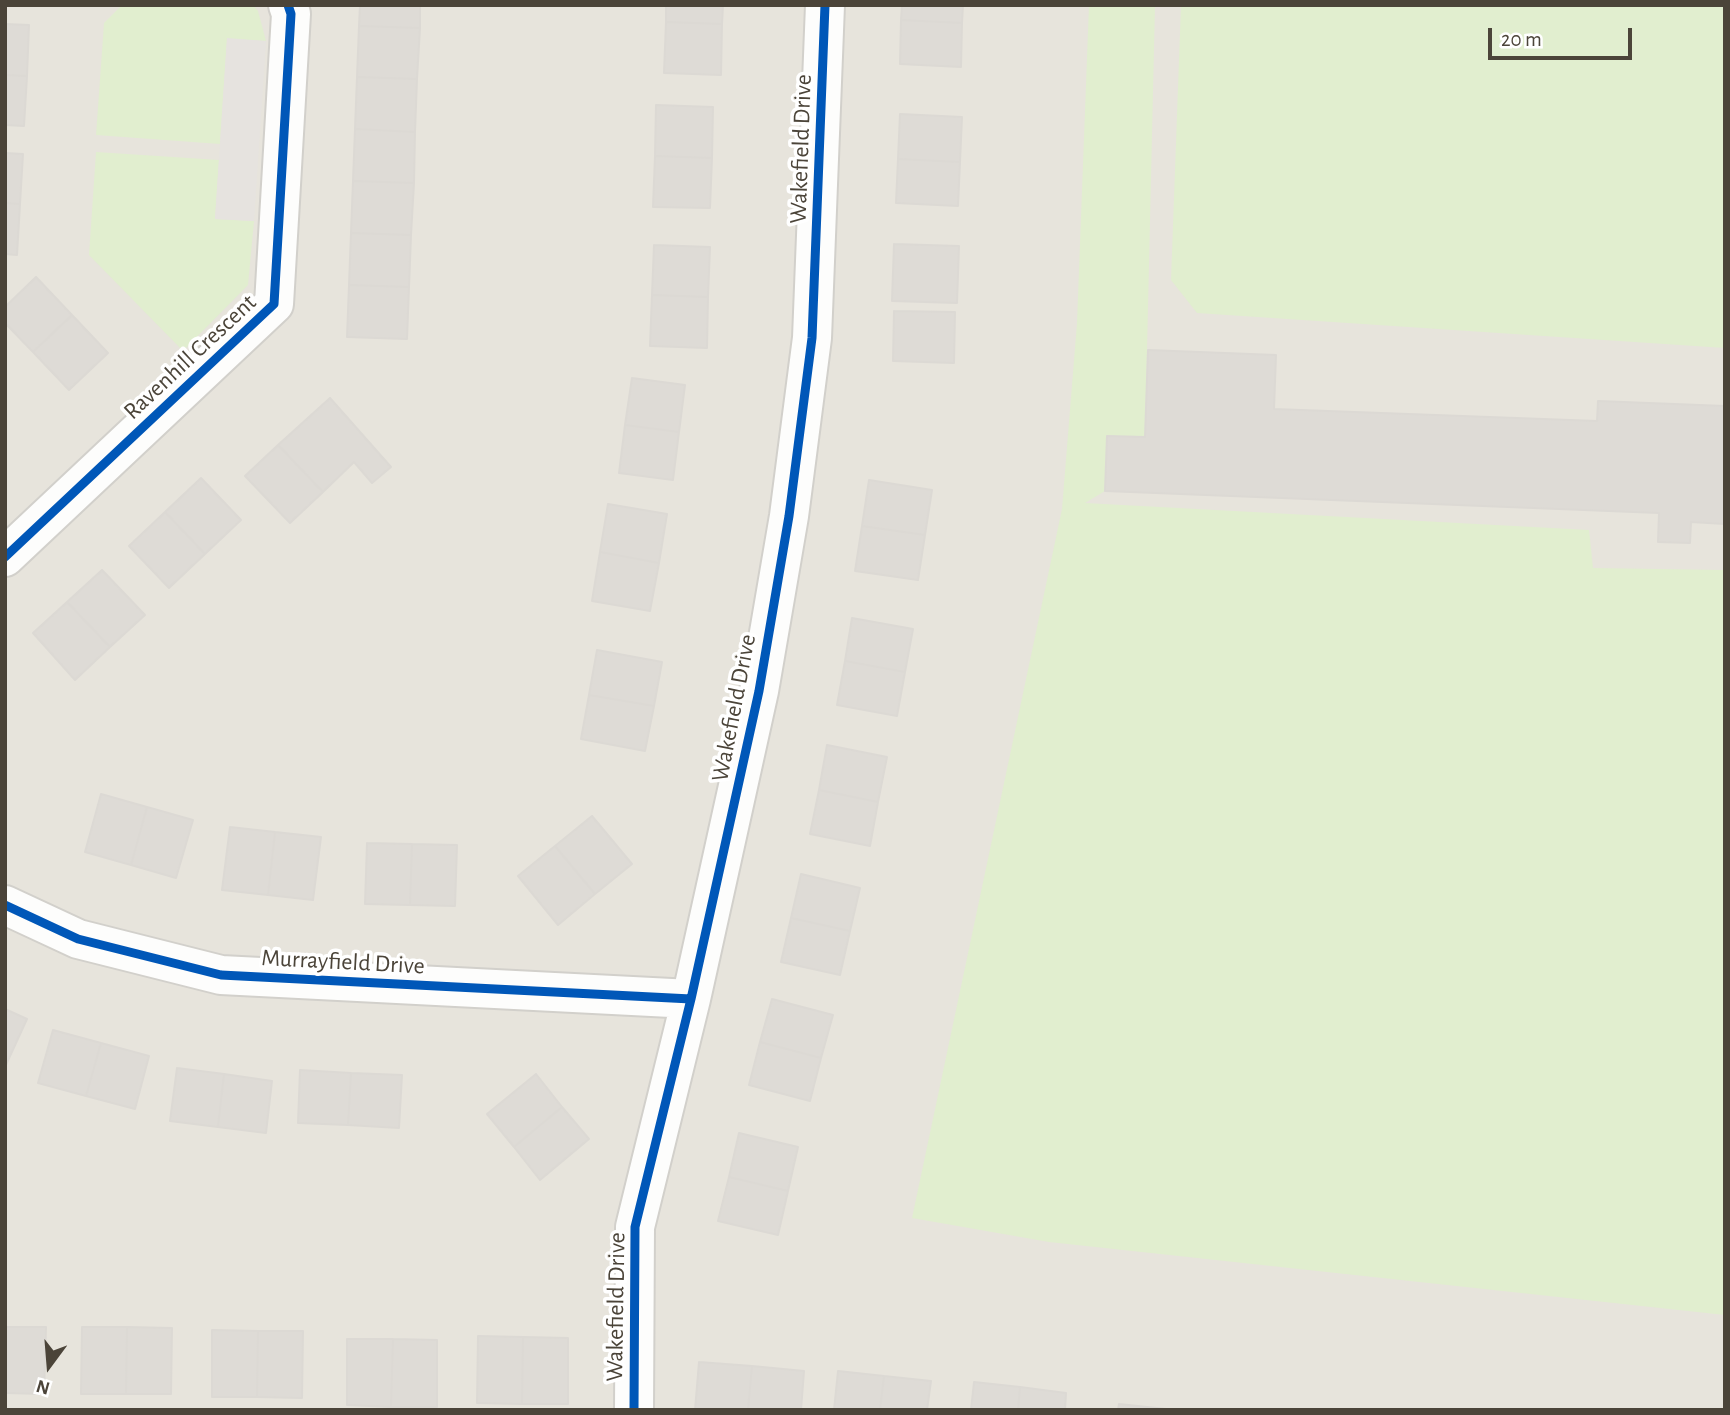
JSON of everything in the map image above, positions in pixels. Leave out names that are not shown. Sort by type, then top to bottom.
[{"type":"street","name":"Ravenhill Crescent","points":[[5,557],[274,304],[291,14],[288,5]]},
{"type":"street","name":"Wakefield Drive","points":[[634,1410],[635,1227],[691,999],[759,691],[789,516],[812,338],[825,5]]},
{"type":"street","name":"Murrayfield Drive","points":[[5,905],[78,939],[221,975],[691,999]]},
{"type":"shaded area","points":[[5,5],[1725,5],[1725,1410],[5,1410]]},
{"type":"shaded area","points":[[227,38],[266,41],[254,221],[215,219]]},
{"type":"green space","points":[[122,5],[253,5],[258,11],[266,41],[227,39],[220,144],[96,135],[104,23]]},
{"type":"green space","points":[[1089,5],[1155,5],[1145,437],[1107,436],[1105,491],[1085,503],[1589,530],[1593,568],[1725,570],[1725,1315],[1049,1242],[912,1218],[1062,509],[1077,323]]},
{"type":"green space","points":[[1181,5],[1725,5],[1725,348],[1197,313],[1171,280]]},
{"type":"green space","points":[[96,152],[219,160],[215,219],[254,221],[248,285],[183,351],[89,255]]},
{"type":"building","points":[[360,5],[420,5],[420,28],[359,26]]},
{"type":"building","points":[[666,5],[723,5],[722,24],[666,22]]},
{"type":"building","points":[[902,5],[963,5],[962,23],[901,20]]},
{"type":"building","points":[[901,20],[962,23],[961,67],[900,64]]},
{"type":"building","points":[[666,22],[722,24],[721,75],[664,73]]},
{"type":"building","points":[[5,24],[29,25],[27,76],[5,75]]},
{"type":"building","points":[[359,26],[420,28],[417,79],[357,77]]},
{"type":"building","points":[[5,75],[27,76],[24,126],[5,125]]},
{"type":"building","points":[[357,77],[417,79],[415,132],[355,129]]},
{"type":"building","points":[[656,105],[713,107],[712,158],[655,156]]},
{"type":"building","points":[[900,114],[962,117],[960,162],[898,159]]},
{"type":"building","points":[[355,129],[415,132],[414,183],[353,181]]},
{"type":"building","points":[[5,153],[23,154],[20,204],[5,203]]},
{"type":"building","points":[[655,156],[712,158],[710,208],[653,207]]},
{"type":"building","points":[[898,159],[960,162],[958,206],[896,203]]},
{"type":"building","points":[[353,181],[414,183],[411,235],[351,233]]},
{"type":"building","points":[[5,203],[20,204],[17,255],[5,254]]},
{"type":"building","points":[[351,233],[411,235],[409,287],[349,285]]},
{"type":"building","points":[[894,244],[959,246],[957,303],[892,301]]},
{"type":"building","points":[[654,245],[710,247],[708,297],[652,295]]},
{"type":"building","points":[[36,277],[72,315],[33,352],[5,323],[5,307]]},
{"type":"building","points":[[349,285],[409,287],[407,339],[347,337]]},
{"type":"building","points":[[652,295],[708,297],[707,348],[650,346]]},
{"type":"building","points":[[894,311],[955,312],[954,363],[893,361]]},
{"type":"building","points":[[72,315],[108,353],[69,390],[33,352]]},
{"type":"building","points":[[1148,350],[1276,355],[1274,409],[1597,421],[1598,401],[1725,406],[1725,524],[1691,522],[1690,543],[1658,542],[1659,513],[1105,491],[1107,436],[1145,437]]},
{"type":"building","points":[[632,378],[685,385],[679,432],[625,425]]},
{"type":"building","points":[[330,398],[391,467],[372,483],[354,462],[323,492],[278,445]]},
{"type":"building","points":[[625,425],[679,432],[673,480],[619,473]]},
{"type":"building","points":[[278,445],[323,492],[290,523],[245,476]]},
{"type":"building","points":[[201,478],[241,520],[205,554],[165,512]]},
{"type":"building","points":[[869,480],[932,490],[925,535],[862,526]]},
{"type":"building","points":[[608,504],[667,514],[659,563],[600,552]]},
{"type":"building","points":[[165,512],[205,554],[169,588],[129,546]]},
{"type":"building","points":[[862,526],[925,535],[918,580],[855,571]]},
{"type":"building","points":[[600,552],[659,563],[650,611],[592,601]]},
{"type":"building","points":[[102,570],[145,615],[110,647],[67,602]]},
{"type":"building","points":[[67,602],[110,647],[75,680],[33,633]]},
{"type":"building","points":[[852,618],[913,629],[905,672],[845,661]]},
{"type":"building","points":[[597,650],[662,662],[654,706],[589,695]]},
{"type":"building","points":[[845,661],[905,672],[897,716],[837,705]]},
{"type":"building","points":[[589,695],[654,706],[645,751],[581,739]]},
{"type":"building","points":[[827,745],[887,757],[878,802],[819,790]]},
{"type":"building","points":[[819,790],[878,802],[870,846],[810,834]]},
{"type":"building","points":[[101,794],[147,807],[131,865],[85,852]]},
{"type":"building","points":[[147,807],[193,820],[176,878],[131,865]]},
{"type":"building","points":[[592,816],[632,864],[595,894],[555,846]]},
{"type":"building","points":[[230,827],[275,832],[268,895],[222,890]]},
{"type":"building","points":[[275,832],[321,837],[313,900],[268,895]]},
{"type":"building","points":[[367,843],[412,844],[410,905],[365,904]]},
{"type":"building","points":[[412,844],[457,845],[455,906],[410,905]]},
{"type":"building","points":[[555,846],[595,894],[558,925],[518,876]]},
{"type":"building","points":[[801,874],[860,888],[850,931],[791,918]]},
{"type":"building","points":[[791,918],[850,931],[840,975],[781,962]]},
{"type":"building","points":[[772,999],[833,1015],[821,1058],[760,1042]]},
{"type":"building","points":[[5,1009],[27,1019],[5,1067]]},
{"type":"building","points":[[53,1030],[101,1043],[86,1096],[38,1083]]},
{"type":"building","points":[[760,1042],[821,1058],[810,1101],[749,1085]]},
{"type":"building","points":[[101,1043],[149,1056],[135,1109],[86,1096]]},
{"type":"building","points":[[177,1068],[224,1074],[218,1127],[170,1121]]},
{"type":"building","points":[[300,1070],[351,1073],[348,1125],[298,1123]]},
{"type":"building","points":[[351,1073],[402,1075],[399,1128],[348,1125]]},
{"type":"building","points":[[224,1074],[272,1081],[266,1133],[218,1127]]},
{"type":"building","points":[[536,1074],[562,1107],[514,1147],[487,1114]]},
{"type":"building","points":[[562,1107],[589,1139],[540,1180],[514,1147]]},
{"type":"building","points":[[739,1133],[798,1147],[788,1191],[729,1177]]},
{"type":"building","points":[[729,1177],[788,1191],[778,1235],[718,1221]]},
{"type":"building","points":[[5,1327],[46,1327],[44,1394],[5,1393]]},
{"type":"building","points":[[82,1327],[127,1327],[126,1394],[81,1394]]},
{"type":"building","points":[[127,1327],[172,1328],[171,1394],[126,1394]]},
{"type":"building","points":[[212,1330],[258,1331],[257,1397],[212,1397]]},
{"type":"building","points":[[258,1331],[303,1331],[302,1398],[257,1397]]},
{"type":"building","points":[[478,1336],[523,1337],[522,1404],[477,1403]]},
{"type":"building","points":[[523,1337],[568,1338],[568,1404],[522,1404]]},
{"type":"building","points":[[347,1339],[393,1339],[391,1407],[347,1405]]},
{"type":"building","points":[[393,1339],[437,1340],[437,1407],[391,1407]]},
{"type":"building","points":[[699,1362],[752,1366],[748,1410],[695,1410]]},
{"type":"building","points":[[752,1366],[804,1371],[801,1410],[748,1410]]},
{"type":"building","points":[[838,1371],[884,1376],[880,1410],[834,1410]]},
{"type":"building","points":[[884,1376],[931,1381],[927,1410],[880,1410]]},
{"type":"building","points":[[974,1382],[1020,1387],[1018,1410],[971,1410]]},
{"type":"building","points":[[1020,1387],[1066,1393],[1065,1410],[1018,1410]]},
{"type":"building","points":[[1119,1404],[1166,1409],[1166,1410],[1118,1410]]},
{"type":"cycle path","points":[[5,557],[274,304],[291,14],[288,5]]},
{"type":"cycle path","points":[[634,1410],[635,1227],[691,999],[759,691],[789,516],[812,338],[825,5]]},
{"type":"cycle path","points":[[5,905],[78,939],[221,975],[691,999]]}]
